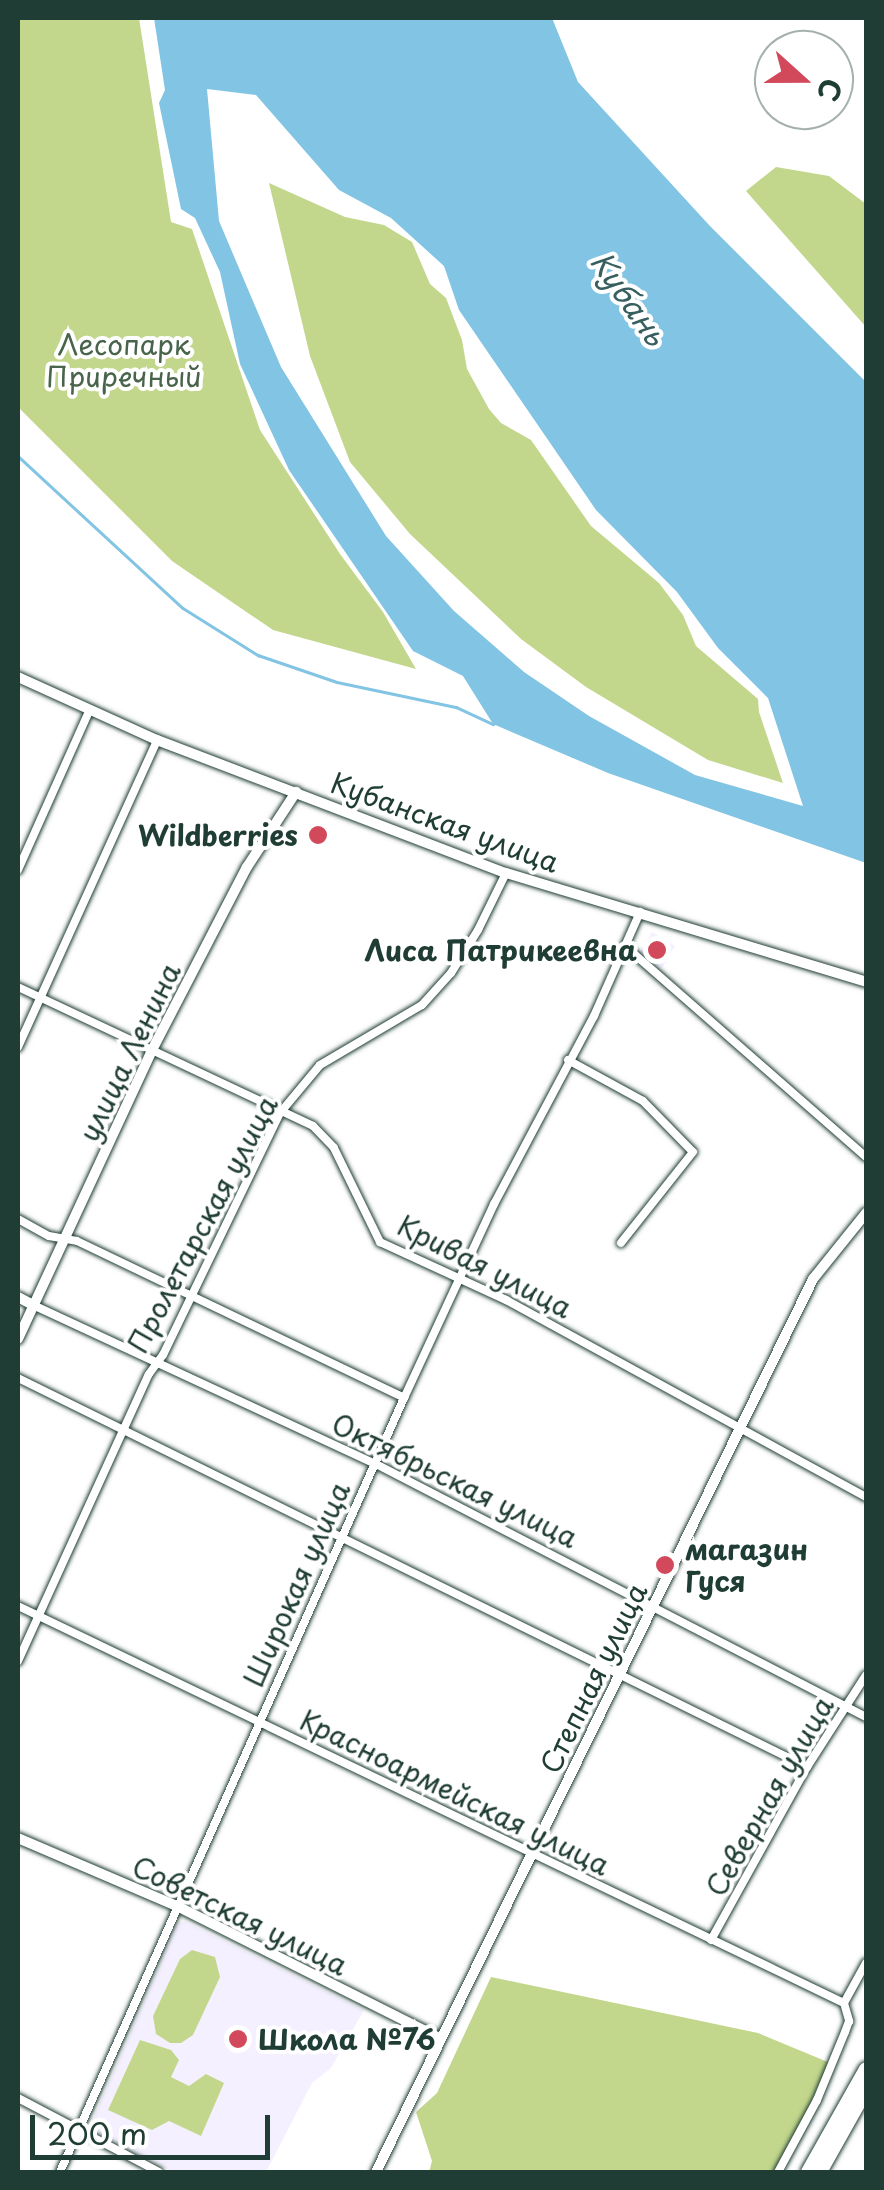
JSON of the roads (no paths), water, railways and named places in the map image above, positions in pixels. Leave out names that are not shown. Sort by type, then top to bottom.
[{"type":"highway","points":[[808,2172],[866,2069]]},
{"type":"highway","points":[[820,2172],[866,2090]]},
{"type":"street","name":"Кубанская улица","points":[[18,679],[157,740],[506,873],[866,982]]},
{"type":"street","points":[[18,870],[90,711]]},
{"type":"street","points":[[18,1047],[157,740]]},
{"type":"street","name":"улица Ленина","points":[[18,1339],[152,1052],[246,868],[296,792]]},
{"type":"street","name":"Пролетарская улица","points":[[18,1660],[157,1362],[280,1113],[320,1064],[422,1005],[451,972],[478,930],[506,873]]},
{"type":"street","name":"Широкая улица","points":[[60,2172],[404,1398],[640,912]]},
{"type":"street","points":[[626,946],[866,1158]]},
{"type":"street","name":"Кривая улица","points":[[18,987],[325,1135],[380,1242],[460,1279],[742,1426],[866,1497]]},
{"type":"street","points":[[568,1060],[643,1101],[693,1152],[621,1243]]},
{"type":"street","name":"Степная улица","points":[[376,2172],[813,1279],[866,1213]]},
{"type":"street","points":[[18,1219],[65,1240],[77,1241],[404,1398]]},
{"type":"street","name":"Октябрьская улица","points":[[18,1297],[374,1464],[866,1716]]},
{"type":"street","points":[[18,1378],[344,1535],[807,1768]]},
{"type":"street","name":"Красноармейская улица","points":[[18,1606],[844,2003]]},
{"type":"street","name":"Северная улица","points":[[711,1940],[807,1768],[866,1674]]},
{"type":"street","name":"Советская улица","points":[[18,1838],[177,1906],[440,2038]]},
{"type":"street","points":[[778,2172],[817,2100],[849,2021],[844,2003],[866,1963]]},
{"type":"street","points":[[18,2098],[159,2172]]},
{"type":"water","name":"Кубань","points":[[154,18],[552,18],[578,82],[709,225],[866,382],[866,863],[608,773],[493,724],[463,676],[413,651],[289,470],[240,364],[220,272],[195,218],[181,209],[159,103],[165,90]],"holes":[[[207,89],[256,95],[339,190],[391,218],[444,266],[459,310],[596,510],[677,592],[718,648],[768,698],[803,806],[695,775],[589,716],[524,672],[454,611],[386,536],[281,367],[219,221]]]},
{"type":"waterway","points":[[18,456],[183,608],[258,655],[337,682],[456,707],[493,724]]},
{"type":"place","name":"Wildberries","points":[[318,835]]},
{"type":"place","name":"Лиса Патрикеевна","points":[[657,950]]},
{"type":"place","name":"магазин Гуся","points":[[665,1565]]},
{"type":"place","name":"Школа №76","points":[[238,2039]]},
{"type":"park label","name":"Лесопарк Приречный","points":[[124,360]]}]
